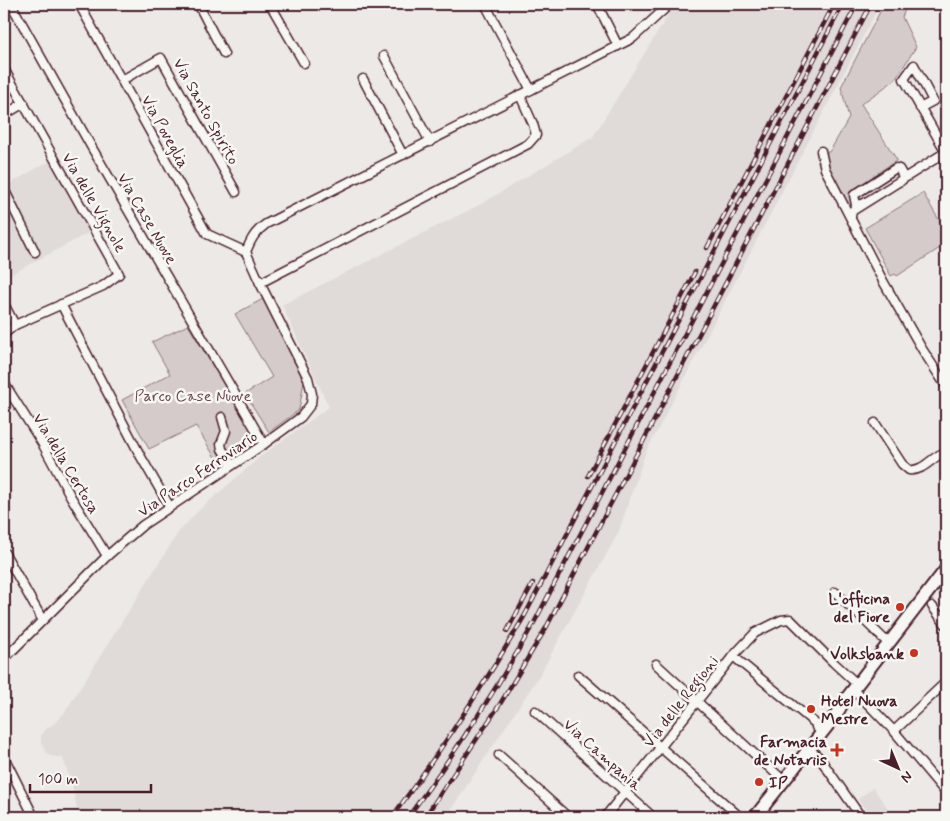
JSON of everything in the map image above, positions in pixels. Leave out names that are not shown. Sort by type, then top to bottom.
[{"type":"street","name":"Via Case Nuove","points":[[11,4],[264,444]]},
{"type":"street","name":"Via Poveglia","points":[[79,4],[207,234],[246,252]]},
{"type":"street","points":[[198,4],[224,54]]},
{"type":"street","points":[[270,4],[304,63]]},
{"type":"street","points":[[485,4],[531,90]]},
{"type":"street","points":[[597,4],[618,46]]},
{"type":"street","points":[[246,252],[251,238],[266,224],[633,38],[670,4]]},
{"type":"street","points":[[384,56],[430,142]]},
{"type":"street","name":"Via Santo Spirito","points":[[122,80],[162,58],[236,192]]},
{"type":"street","points":[[851,217],[852,211],[862,204],[946,152],[920,108],[904,79],[914,65],[933,101],[920,108]]},
{"type":"street","name":"Via delle Vignole","points":[[4,69],[118,274],[103,286],[15,325],[4,334]]},
{"type":"street","points":[[363,80],[403,155]]},
{"type":"street","points":[[260,283],[528,144],[536,135],[520,95]]},
{"type":"street","points":[[4,115],[24,103]]},
{"type":"street","points":[[821,151],[825,169],[898,309],[946,386]]},
{"type":"street","points":[[862,204],[856,204],[854,195],[896,168],[899,169],[903,176],[901,181]]},
{"type":"street","points":[[4,189],[35,252]]},
{"type":"street","name":"Via Parco Ferroviario","points":[[4,659],[107,556],[143,525],[301,418],[311,404],[312,394],[308,378],[246,252]]},
{"type":"street","points":[[4,304],[15,325]]},
{"type":"street","points":[[61,304],[141,457],[170,507]]},
{"type":"street","name":"Via della Certosa","points":[[4,383],[42,443],[71,497],[107,556]]},
{"type":"street","points":[[222,417],[226,431],[221,444],[222,449],[232,465]]},
{"type":"street","points":[[875,423],[902,464],[909,470],[917,470],[946,452]]},
{"type":"street","points":[[4,552],[42,619]]},
{"type":"street","points":[[945,574],[928,597],[930,604],[946,625]]},
{"type":"street","points":[[755,817],[836,715],[846,708],[945,574]]},
{"type":"street","points":[[835,592],[892,647]]},
{"type":"street","points":[[914,618],[924,603],[930,604]]},
{"type":"street","name":"Via delle Regioni","points":[[605,817],[733,656],[755,633],[789,618],[833,662],[861,686]]},
{"type":"street","points":[[733,656],[816,724],[816,727],[822,733]]},
{"type":"street","points":[[656,664],[784,781]]},
{"type":"street","points":[[578,675],[740,817]]},
{"type":"street","points":[[894,731],[946,682]]},
{"type":"street","points":[[861,686],[894,731],[944,784],[946,793]]},
{"type":"street","name":"Via Campania","points":[[535,710],[653,817]]},
{"type":"street","points":[[809,749],[819,757],[862,817]]},
{"type":"street","points":[[500,754],[568,817]]},
{"type":"street","points":[[4,757],[34,817]]},
{"type":"shaded area","points":[[675,4],[880,4],[645,454],[618,533],[539,676],[446,817],[79,817],[73,789],[63,758],[50,756],[45,751],[41,742],[41,736],[65,712],[178,533],[197,512],[260,457],[329,407],[282,305],[483,203],[593,137]]},
{"type":"shaded area","points":[[50,161],[90,232],[4,278],[4,187]]},
{"type":"shaded area","points":[[873,788],[894,817],[871,817],[858,799]]},
{"type":"green space","points":[[884,4],[914,4],[905,10],[902,17],[916,47],[895,80],[861,104],[897,160],[850,192],[852,205],[849,207],[846,205],[829,173],[824,154],[830,151],[849,118],[841,87]]},
{"type":"green space","points":[[923,193],[946,232],[946,244],[897,276],[895,274],[891,276],[865,228]]},
{"type":"green space","name":"Parco Case Nuove","points":[[263,299],[304,381],[299,410],[269,432],[245,394],[272,377],[235,314]]},
{"type":"green space","name":"Parco Case Nuove","points":[[188,325],[257,440],[219,464],[196,426],[149,449],[122,400],[170,374],[152,342]]},
{"type":"railway","points":[[707,248],[834,4]]},
{"type":"railway","points":[[392,817],[461,718],[525,615],[843,4]]},
{"type":"railway","points":[[408,817],[474,721],[535,621],[857,4]]},
{"type":"railway","points":[[425,817],[500,704],[546,628],[871,4]]},
{"type":"railway","points":[[588,476],[695,272]]},
{"type":"railway","points":[[507,631],[533,583]]},
{"type":"place","name":"L'officina del Fiore","points":[[900,607]]},
{"type":"place","name":"Volksbank","points":[[914,653]]},
{"type":"place","name":"Hotel Nuova Mestre","points":[[811,709]]},
{"type":"place","name":"Farmacia de Notariis","points":[[837,750]]},
{"type":"place","name":"IP","points":[[759,782]]}]
